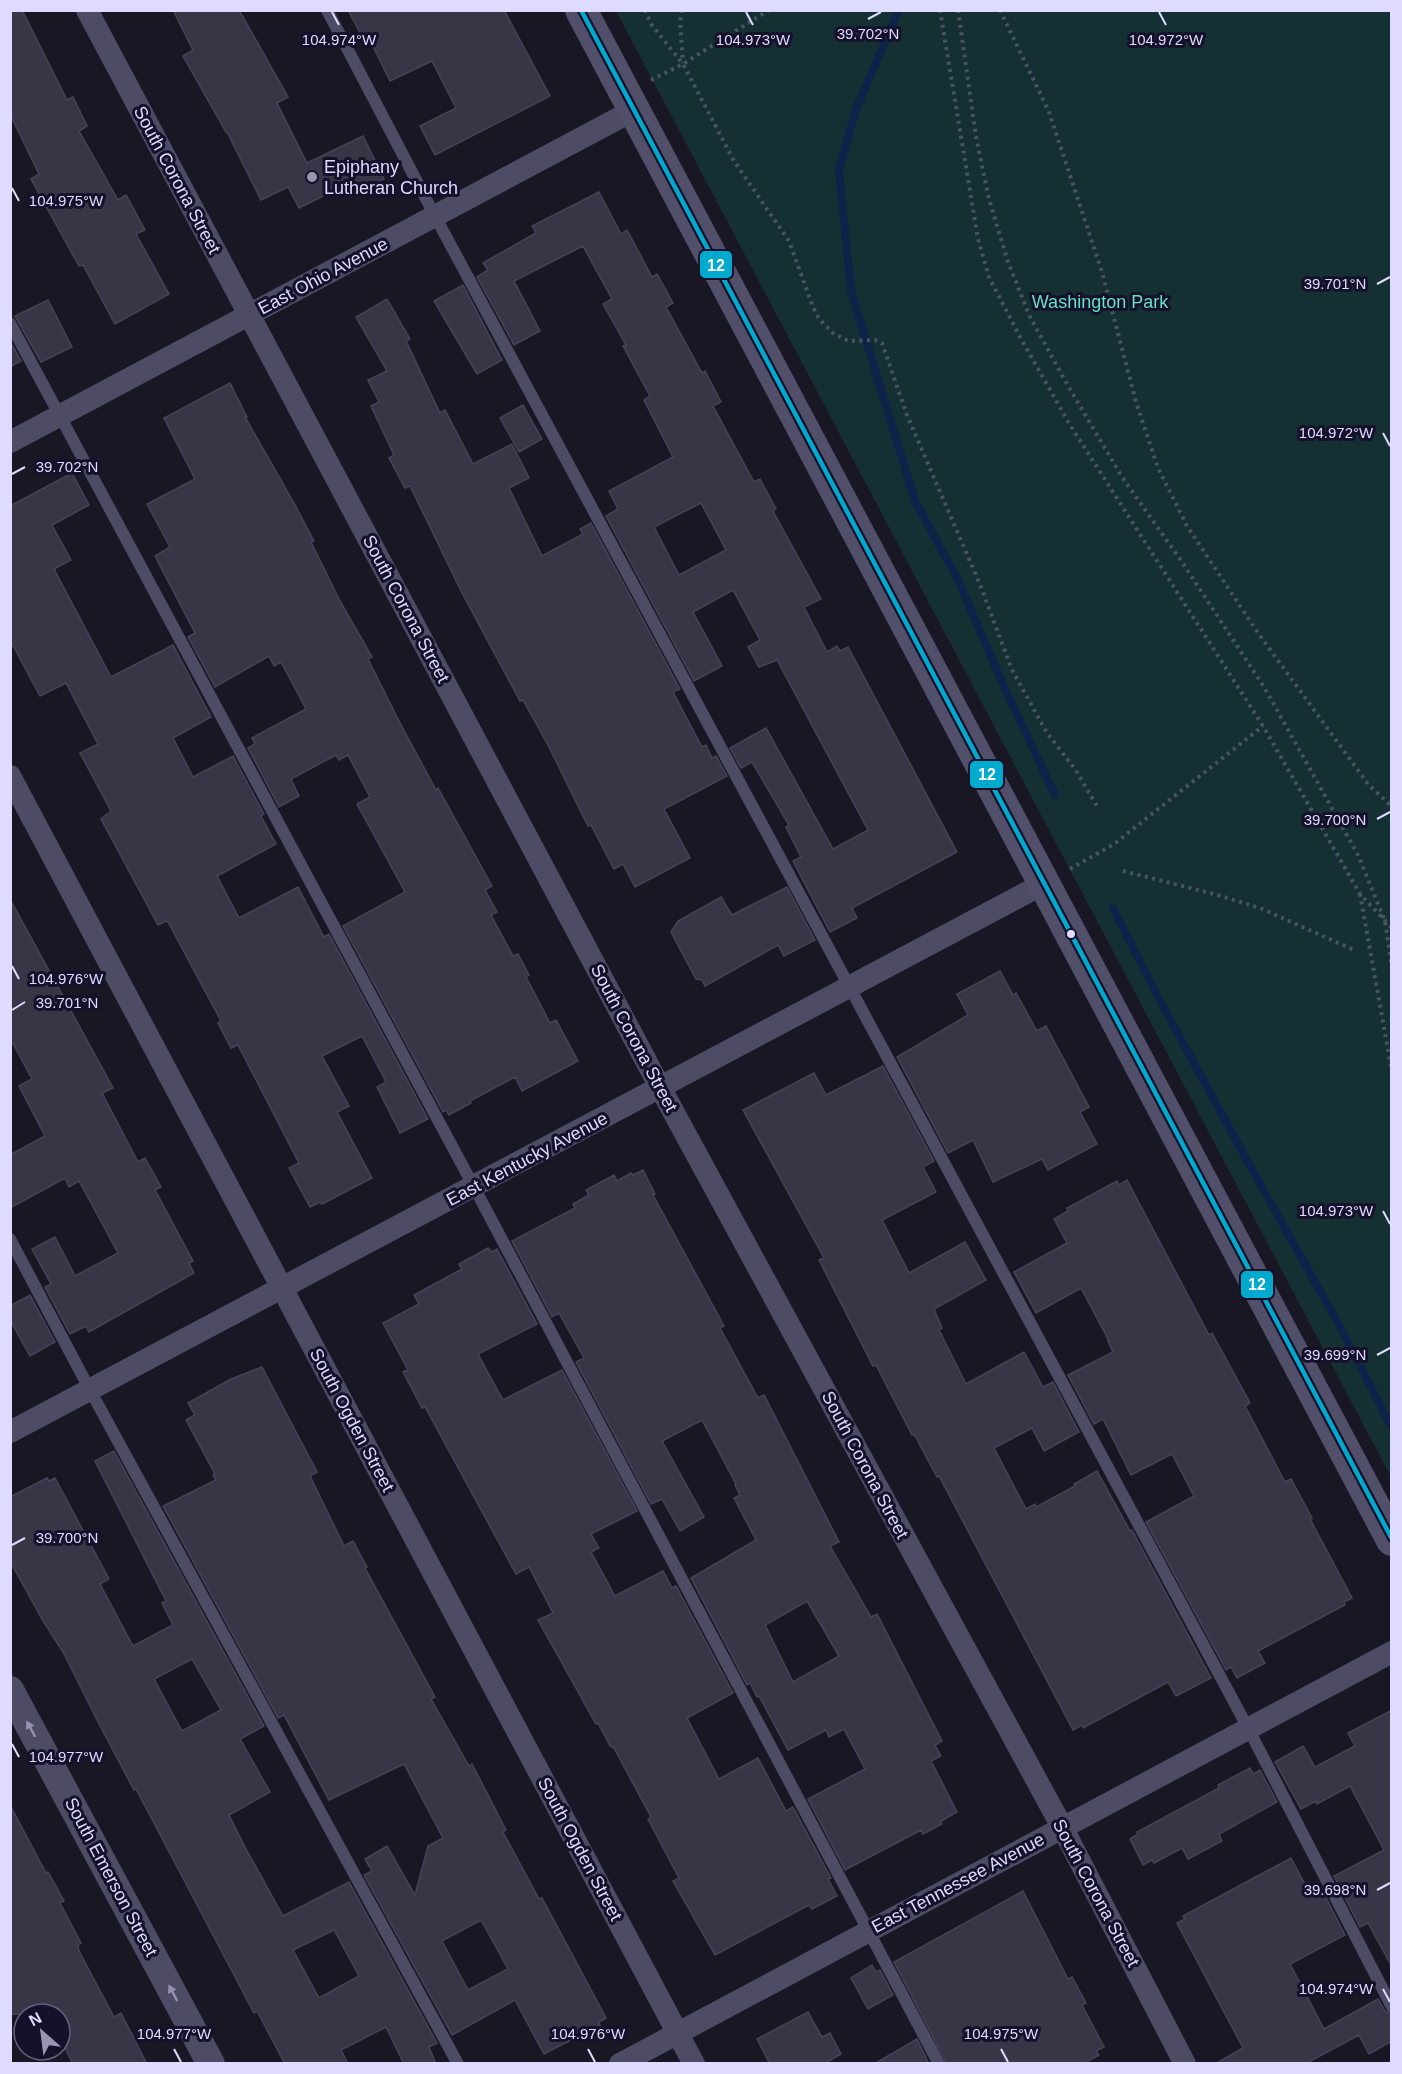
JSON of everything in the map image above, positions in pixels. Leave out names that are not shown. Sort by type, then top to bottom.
[{"type":"main road","points":[[581,10],[1392,1540]]},
{"type":"street","name":"South Corona Street","points":[[87,10],[661,1089],[1062,1827],[1185,2064]]},
{"type":"street","name":"East Ohio Avenue","points":[[10,442],[634,110]]},
{"type":"street","name":"South Ogden Street","points":[[10,776],[694,2064]]},
{"type":"street","name":"East Kentucky Avenue","points":[[10,1432],[661,1089],[1043,884]]},
{"type":"street","name":"East Tennessee Avenue","points":[[620,2064],[1392,1652]]},
{"type":"street","name":"South Emerson Street","points":[[10,1690],[211,2064]]},
{"type":"lane","points":[[327,10],[435,216],[1248,1728],[1392,2007]]},
{"type":"lane","points":[[10,323],[474,1187],[939,2064]]},
{"type":"lane","points":[[10,1239],[458,2064]]},
{"type":"path","points":[[645,10],[651,24],[683,64],[734,161],[789,241],[816,314],[833,333],[848,341],[875,340],[882,344],[889,359],[900,397],[981,587],[1012,670],[1047,733],[1075,770],[1097,806]]},
{"type":"path","points":[[682,10],[680,21],[683,64]]},
{"type":"path","points":[[648,82],[683,64],[769,10]]},
{"type":"path","points":[[940,10],[978,239],[989,277],[1070,425],[1263,726],[1360,894],[1392,928]]},
{"type":"path","points":[[958,10],[976,137],[988,199],[1007,259],[1029,315],[1122,477],[1182,562],[1263,687],[1358,855],[1384,921],[1392,968]]},
{"type":"path","points":[[1000,10],[1048,112],[1102,272],[1136,402],[1158,468],[1187,526],[1257,633],[1368,784],[1392,807]]},
{"type":"path","points":[[1043,884],[1114,843],[1263,726]]},
{"type":"path","points":[[1123,871],[1260,908],[1354,950]]},
{"type":"path","points":[[1360,894],[1392,1072]]},
{"type":"green space","name":"Washington Park","points":[[616,11],[1391,11],[1391,1477]]},
{"type":"building","points":[[10,10],[22,10],[67,100],[73,97],[87,126],[79,131],[118,200],[126,195],[145,230],[136,234],[169,294],[115,324],[83,265],[79,266],[31,179],[39,174],[10,114]]},
{"type":"building","points":[[173,10],[239,10],[288,97],[277,103],[307,163],[363,136],[384,179],[361,191],[356,180],[299,208],[288,187],[261,200],[227,132],[183,56],[193,50]]},
{"type":"building","points":[[348,10],[504,10],[550,96],[435,155],[420,126],[456,108],[432,61],[390,81],[371,42],[366,44]]},
{"type":"building","points":[[599,192],[621,234],[627,230],[652,277],[657,274],[673,303],[666,307],[702,373],[705,371],[721,402],[713,406],[754,482],[760,479],[776,509],[773,511],[821,599],[804,607],[827,652],[837,646],[840,651],[848,647],[957,852],[852,908],[857,918],[830,932],[793,861],[801,857],[786,827],[789,825],[752,762],[741,768],[730,748],[766,728],[833,849],[868,830],[777,660],[759,667],[748,647],[760,640],[733,590],[693,612],[722,666],[694,681],[606,516],[618,509],[609,491],[673,457],[644,400],[650,396],[623,346],[626,345],[603,304],[612,299],[583,246],[514,281],[540,331],[514,345],[477,277],[488,270],[483,263],[536,233],[532,226]],"holes":[[[701,503],[726,550],[679,575],[654,527]]]},
{"type":"building","points":[[463,285],[502,360],[477,374],[434,301]]},
{"type":"building","points":[[387,299],[410,339],[406,341],[440,413],[445,410],[473,464],[512,444],[529,478],[509,488],[542,556],[583,534],[580,529],[591,523],[680,689],[673,692],[702,747],[706,745],[712,758],[716,756],[727,776],[664,809],[690,858],[635,887],[623,864],[614,869],[591,825],[588,826],[549,747],[523,700],[520,701],[462,593],[410,486],[405,488],[389,458],[394,455],[371,406],[379,402],[368,380],[387,371],[356,317]]},
{"type":"building","points":[[48,300],[72,347],[41,362],[15,316]]},
{"type":"building","points":[[10,341],[21,361],[10,367]]},
{"type":"building","points":[[230,383],[247,417],[245,417],[314,541],[311,542],[339,599],[372,657],[368,659],[400,723],[492,886],[485,890],[497,912],[491,915],[513,956],[518,954],[529,975],[526,977],[550,1023],[556,1020],[578,1061],[522,1091],[515,1077],[449,1115],[446,1110],[443,1112],[343,926],[405,892],[357,804],[370,797],[348,755],[339,760],[336,755],[291,779],[299,796],[279,807],[248,748],[255,744],[252,738],[306,709],[281,662],[274,666],[269,656],[215,687],[188,637],[195,633],[155,556],[170,547],[147,504],[195,479],[164,418]]},
{"type":"building","points":[[523,405],[542,439],[519,452],[500,418]]},
{"type":"building","points":[[72,473],[89,505],[52,525],[71,560],[54,569],[111,677],[173,645],[211,717],[173,738],[193,777],[233,756],[264,814],[261,816],[276,844],[217,876],[239,918],[298,887],[324,937],[329,934],[428,1119],[400,1133],[377,1087],[386,1082],[362,1036],[322,1056],[349,1106],[337,1112],[372,1178],[322,1204],[320,1202],[310,1207],[289,1168],[299,1163],[238,1045],[231,1048],[218,1023],[221,1021],[168,922],[158,925],[101,819],[111,811],[80,753],[98,744],[66,683],[40,696],[10,640],[10,506]]},
{"type":"building","points":[[787,887],[815,940],[784,956],[778,945],[705,986],[702,980],[696,979],[671,932],[678,921],[721,897],[732,915]]},
{"type":"building","points":[[10,899],[113,1088],[102,1093],[138,1162],[145,1158],[161,1187],[155,1190],[193,1261],[189,1263],[194,1273],[89,1332],[86,1326],[70,1334],[45,1287],[51,1284],[32,1249],[55,1237],[75,1276],[118,1253],[79,1181],[69,1187],[65,1178],[10,1208],[10,1155],[45,1136],[19,1086],[32,1079],[10,1038]]},
{"type":"building","points":[[1000,971],[1013,995],[1016,993],[1037,1031],[1046,1026],[1089,1107],[1080,1112],[1097,1144],[1048,1170],[1042,1159],[993,1182],[973,1140],[948,1153],[897,1057],[968,1015],[957,994]]},
{"type":"building","points":[[883,1066],[934,1161],[923,1167],[936,1192],[882,1220],[909,1273],[965,1242],[986,1280],[934,1309],[942,1328],[939,1330],[966,1384],[1024,1352],[1043,1387],[1053,1382],[1079,1432],[1044,1451],[1032,1428],[994,1448],[1026,1509],[1035,1504],[1036,1507],[1097,1471],[1130,1531],[1132,1530],[1211,1678],[1176,1696],[1168,1682],[1083,1728],[1082,1725],[1073,1730],[939,1476],[937,1477],[914,1434],[912,1435],[876,1365],[873,1366],[819,1260],[824,1258],[743,1110],[814,1073],[826,1095]]},
{"type":"building","points":[[643,1170],[655,1194],[653,1195],[724,1326],[720,1328],[758,1398],[764,1395],[839,1542],[830,1546],[871,1617],[877,1614],[942,1741],[935,1745],[941,1756],[931,1761],[957,1812],[941,1821],[942,1824],[923,1834],[921,1830],[845,1870],[808,1799],[865,1769],[844,1729],[829,1737],[826,1730],[788,1750],[759,1696],[757,1697],[750,1683],[747,1685],[691,1578],[756,1540],[734,1498],[740,1495],[736,1484],[702,1420],[662,1441],[704,1517],[680,1531],[662,1499],[651,1504],[576,1362],[584,1358],[559,1313],[552,1317],[512,1241],[575,1208],[573,1204],[589,1195],[586,1190],[614,1175],[617,1181],[631,1173],[633,1175]],"holes":[[[807,1601],[839,1656],[793,1682],[765,1625]]]},
{"type":"building","points":[[1127,1180],[1209,1335],[1212,1333],[1250,1403],[1245,1406],[1285,1482],[1291,1479],[1352,1598],[1344,1602],[1345,1605],[1258,1651],[1265,1663],[1237,1678],[1231,1667],[1226,1670],[1146,1522],[1194,1496],[1172,1454],[1131,1475],[1103,1419],[1094,1424],[1068,1375],[1113,1352],[1081,1288],[1036,1313],[1014,1272],[1067,1243],[1054,1219],[1068,1211],[1067,1208],[1117,1181],[1119,1185]]},
{"type":"building","points":[[488,1248],[492,1252],[497,1249],[537,1324],[478,1354],[503,1400],[562,1370],[637,1511],[591,1534],[599,1548],[591,1552],[615,1596],[663,1571],[672,1588],[676,1586],[733,1693],[687,1718],[719,1779],[758,1758],[786,1811],[793,1807],[831,1878],[828,1879],[837,1896],[812,1909],[809,1905],[715,1955],[673,1881],[679,1878],[648,1819],[651,1817],[614,1748],[610,1746],[598,1723],[596,1724],[538,1620],[553,1613],[529,1567],[516,1574],[425,1407],[422,1408],[403,1372],[408,1370],[383,1323],[419,1304],[414,1295],[462,1269],[459,1264]]},
{"type":"building","points":[[30,1295],[55,1342],[30,1356],[10,1320],[10,1306]]},
{"type":"building","points":[[262,1367],[317,1472],[310,1476],[344,1546],[353,1541],[367,1567],[365,1568],[435,1697],[431,1699],[469,1766],[472,1764],[506,1830],[503,1832],[539,1899],[542,1898],[606,2018],[599,2022],[600,2025],[544,2054],[515,2000],[452,2035],[364,1875],[372,1871],[365,1859],[387,1846],[415,1895],[428,1846],[443,1838],[404,1764],[329,1800],[284,1715],[278,1718],[163,1506],[216,1480],[186,1420],[195,1415],[188,1403],[231,1379]],"holes":[[[481,1920],[508,1969],[468,1990],[442,1941]]]},
{"type":"building","points":[[114,1451],[264,1726],[240,1739],[270,1792],[229,1815],[283,1916],[349,1882],[437,2043],[429,2047],[436,2064],[404,2064],[386,2027],[341,2050],[348,2064],[285,2064],[257,2011],[254,2013],[63,1652],[10,1561],[10,1497],[47,1478],[49,1481],[55,1478],[109,1579],[100,1584],[133,1646],[173,1625],[162,1603],[166,1601],[95,1461]],"holes":[[[192,1659],[221,1710],[182,1731],[154,1679]],[[334,1930],[359,1976],[319,1998],[293,1950]]]},
{"type":"building","points":[[1392,1710],[1392,1967],[1368,1923],[1360,1927],[1334,1876],[1384,1850],[1350,1786],[1317,1804],[1316,1801],[1301,1809],[1275,1762],[1303,1746],[1315,1767],[1355,1746],[1348,1733]]},
{"type":"building","points":[[1250,1768],[1253,1774],[1260,1770],[1277,1802],[1219,1834],[1222,1841],[1188,1859],[1182,1848],[1154,1863],[1152,1860],[1143,1865],[1130,1839],[1138,1834],[1137,1832],[1219,1788],[1218,1785]]},
{"type":"building","points":[[10,1805],[46,1873],[48,1872],[64,1901],[60,1903],[81,1943],[78,1945],[79,1951],[114,2017],[121,2013],[147,2064],[73,2064],[72,2002],[12,2002],[12,2014],[10,2014]]},
{"type":"building","points":[[1291,1858],[1308,1890],[1319,1884],[1345,1935],[1290,1964],[1324,2029],[1378,1999],[1385,2011],[1392,2015],[1392,2041],[1369,2054],[1359,2035],[1305,2064],[1215,2064],[1243,2048],[1177,1923],[1185,1919],[1183,1916]]},
{"type":"building","points":[[1023,1891],[1068,1979],[1072,1977],[1086,2003],[1082,2005],[1104,2047],[1096,2051],[1099,2055],[1083,2064],[947,2064],[894,1962]]},
{"type":"building","points":[[872,1965],[876,1972],[880,1970],[893,1995],[868,2009],[851,1978]]},
{"type":"building","points":[[808,2012],[822,2037],[830,2033],[841,2054],[824,2064],[770,2064],[757,2039]]},
{"type":"building","points":[[917,2039],[929,2064],[874,2064]]},
{"type":"waterway","points":[[899,10],[856,109],[839,170],[851,291],[915,501],[957,578],[1005,689],[1055,795]]},
{"type":"waterway","points":[[1113,908],[1159,999],[1338,1323],[1392,1428]]},
{"type":"transit line","name":"12","points":[[581,10],[1392,1539]]},
{"type":"place","name":"Epiphany Lutheran Church","points":[[312,177]]}]
